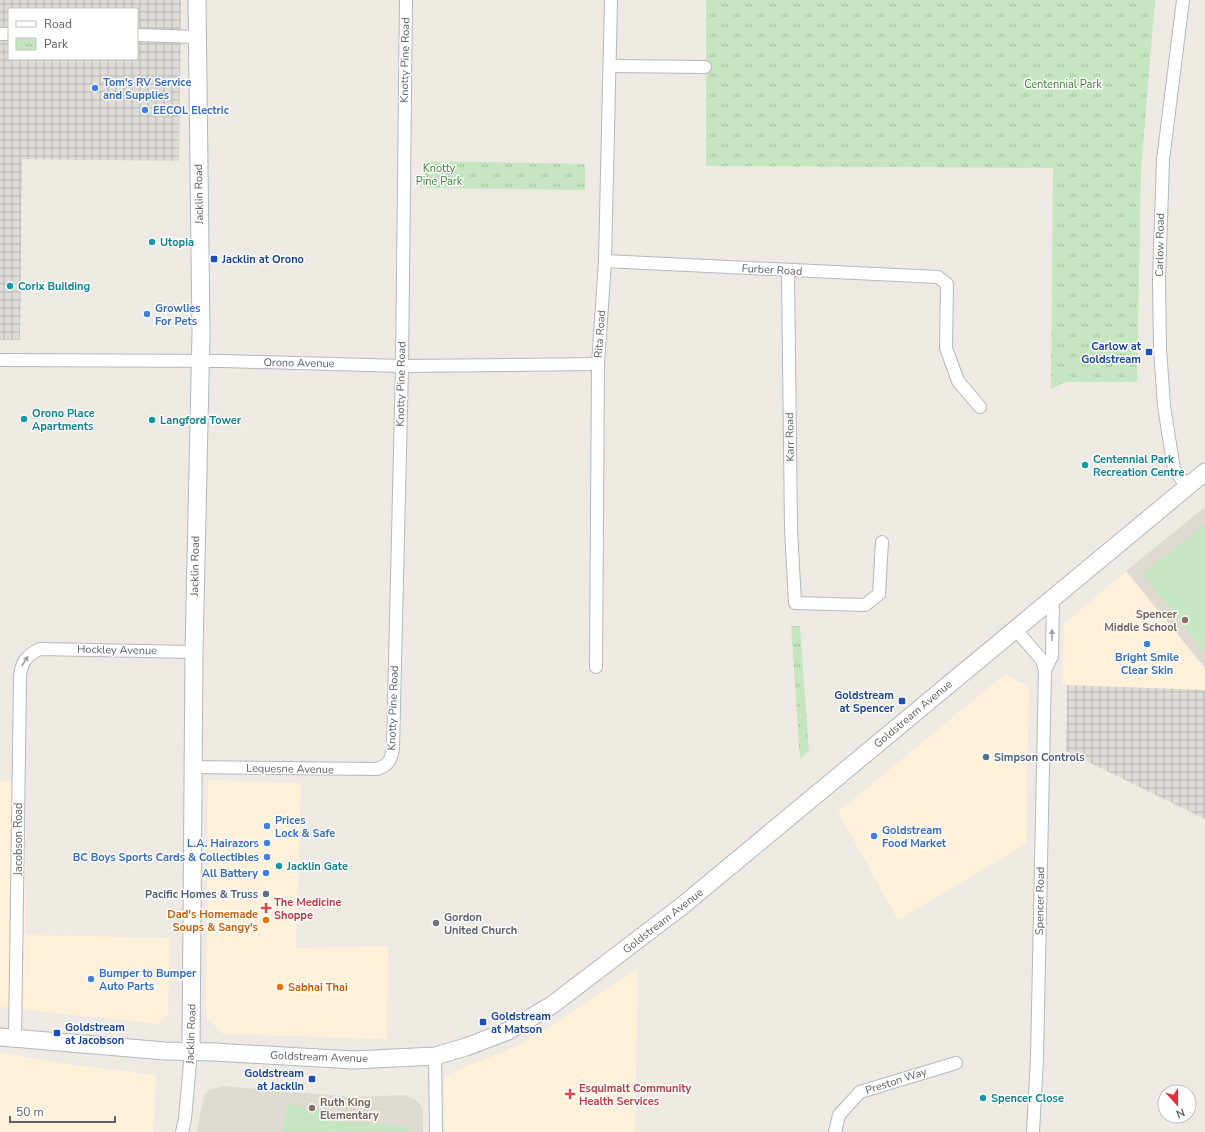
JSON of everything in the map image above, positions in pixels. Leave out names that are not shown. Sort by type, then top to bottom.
[{"type":"main road","name":"Jacklin Road","points":[[191,1051],[194,652],[200,362],[197,0]]},
{"type":"main road","name":"Goldstream Avenue","points":[[8,1038],[158,1051],[191,1051],[354,1060],[435,1056],[466,1047],[508,1031],[552,1005],[682,906],[1205,472]]},
{"type":"street","name":"Knotty Pine Road","points":[[386,766],[391,758],[393,748],[402,366],[406,0]]},
{"type":"street","name":"Rita Road","points":[[596,667],[598,364],[605,261],[611,66],[611,0]]},
{"type":"street","name":"Carlow Road","points":[[1183,0],[1163,160],[1159,282],[1160,349],[1164,406],[1174,469],[1187,486]]},
{"type":"street","points":[[138,35],[197,37]]},
{"type":"street","points":[[611,66],[705,66]]},
{"type":"street","name":"Furber Road","points":[[605,261],[788,271],[938,277],[947,284],[946,348],[958,381],[980,407]]},
{"type":"street","name":"Karr Road","points":[[788,271],[791,529],[795,603],[865,605],[879,594],[882,542]]},
{"type":"street","name":"Orono Avenue","points":[[0,360],[402,366],[598,364]]},
{"type":"street","name":"Spencer Road","points":[[1045,670],[1052,656],[1053,598]]},
{"type":"street","name":"Spencer Road","points":[[1015,629],[1042,660],[1045,670],[1037,1058],[1033,1132]]},
{"type":"street","name":"Hockley Avenue","points":[[40,648],[194,652]]},
{"type":"street","name":"Jacobson Road","points":[[8,1038],[20,680],[22,663],[30,653],[40,648]]},
{"type":"street","name":"Lequesne Avenue","points":[[193,767],[366,770],[378,769],[386,766]]},
{"type":"street","name":"Jacklin Road","points":[[182,1132],[185,1119],[191,1051]]},
{"type":"street","points":[[435,1056],[436,1132]]},
{"type":"street","name":"Preston Way","points":[[835,1132],[839,1115],[860,1092],[956,1063]]},
{"type":"shaded area","points":[[0,0],[181,0],[179,161],[22,159],[20,340],[0,340]]},
{"type":"shaded area","name":"Spencer Middle School","points":[[1205,507],[1205,668],[1126,571]]},
{"type":"shaded area","points":[[1126,571],[1205,668],[1205,690],[1062,685],[1064,624]]},
{"type":"shaded area","points":[[1005,674],[1029,687],[1026,844],[898,920],[838,812]]},
{"type":"shaded area","points":[[1067,685],[1205,690],[1205,819],[1066,751]]},
{"type":"shaded area","points":[[26,780],[25,935],[170,938],[168,1015],[158,1024],[0,1007],[0,781]]},
{"type":"shaded area","points":[[208,780],[301,783],[296,948],[388,946],[387,1039],[223,1034],[206,1017]]},
{"type":"shaded area","points":[[638,969],[635,1132],[445,1132],[444,1076],[522,1044]]},
{"type":"shaded area","points":[[0,1052],[58,1063],[156,1075],[153,1132],[0,1132]]},
{"type":"shaded area","name":"Ruth King Elementary","points":[[223,1086],[354,1097],[405,1095],[416,1100],[421,1106],[423,1111],[423,1132],[197,1132],[204,1095],[210,1090]]},
{"type":"green space","name":"Centennial Park","points":[[706,0],[1155,0],[1141,170],[1137,382],[1065,382],[1051,389],[1053,168],[706,166]]},
{"type":"green space","name":"Knotty Pine Park","points":[[425,161],[585,164],[585,190],[420,188]]},
{"type":"green space","name":"Spencer Middle School","points":[[1205,524],[1205,653],[1143,574]]},
{"type":"green space","points":[[791,626],[800,626],[809,751],[800,759]]},
{"type":"green space","points":[[287,1104],[331,1111],[330,1121],[407,1126],[410,1132],[329,1132],[329,1126],[328,1132],[283,1132]]},
{"type":"place","name":"Tom's RV Service and Supplies","points":[[95,88]]},
{"type":"place","name":"EECOL Electric","points":[[145,110]]},
{"type":"place","name":"Utopia","points":[[152,242]]},
{"type":"place","name":"Jacklin at Orono","points":[[214,259]]},
{"type":"place","name":"Corix Building","points":[[10,286]]},
{"type":"place","name":"Growlies For Pets","points":[[147,314]]},
{"type":"place","name":"Carlow at Goldstream","points":[[1149,352]]},
{"type":"place","name":"Orono Place Apartments","points":[[24,419]]},
{"type":"place","name":"Langford Tower","points":[[152,420]]},
{"type":"place","name":"Centennial Park Recreation Centre","points":[[1085,465]]},
{"type":"place","name":"Spencer Middle School","points":[[1185,620]]},
{"type":"place","name":"Bright Smile Clear Skin","points":[[1147,644]]},
{"type":"place","name":"Goldstream at Spencer","points":[[902,701]]},
{"type":"place","name":"Simpson Controls","points":[[986,757]]},
{"type":"place","name":"Prices Lock & Safe","points":[[267,826]]},
{"type":"place","name":"Goldstream Food Market","points":[[874,836]]},
{"type":"place","name":"L.A. Hairazors","points":[[267,843]]},
{"type":"place","name":"BC Boys Sports Cards & Collectibles","points":[[267,857]]},
{"type":"place","name":"Jacklin Gate","points":[[279,866]]},
{"type":"place","name":"All Battery","points":[[266,873]]},
{"type":"place","name":"Pacific Homes & Truss","points":[[266,894]]},
{"type":"place","name":"The Medicine Shoppe","points":[[266,908]]},
{"type":"place","name":"Dad's Homemade Soups & Sangy's","points":[[266,920]]},
{"type":"place","name":"Gordon United Church","points":[[436,923]]},
{"type":"place","name":"Bumper to Bumper Auto Parts","points":[[91,979]]},
{"type":"place","name":"Sabhai Thai","points":[[280,987]]},
{"type":"place","name":"Goldstream at Matson","points":[[483,1022]]},
{"type":"place","name":"Goldstream at Jacobson","points":[[57,1033]]},
{"type":"place","name":"Goldstream at Jacklin","points":[[312,1079]]},
{"type":"place","name":"Esquimalt Community Health Services","points":[[570,1094]]},
{"type":"place","name":"Spencer Close","points":[[983,1098]]},
{"type":"place","name":"Ruth King Elementary","points":[[312,1108]]}]
